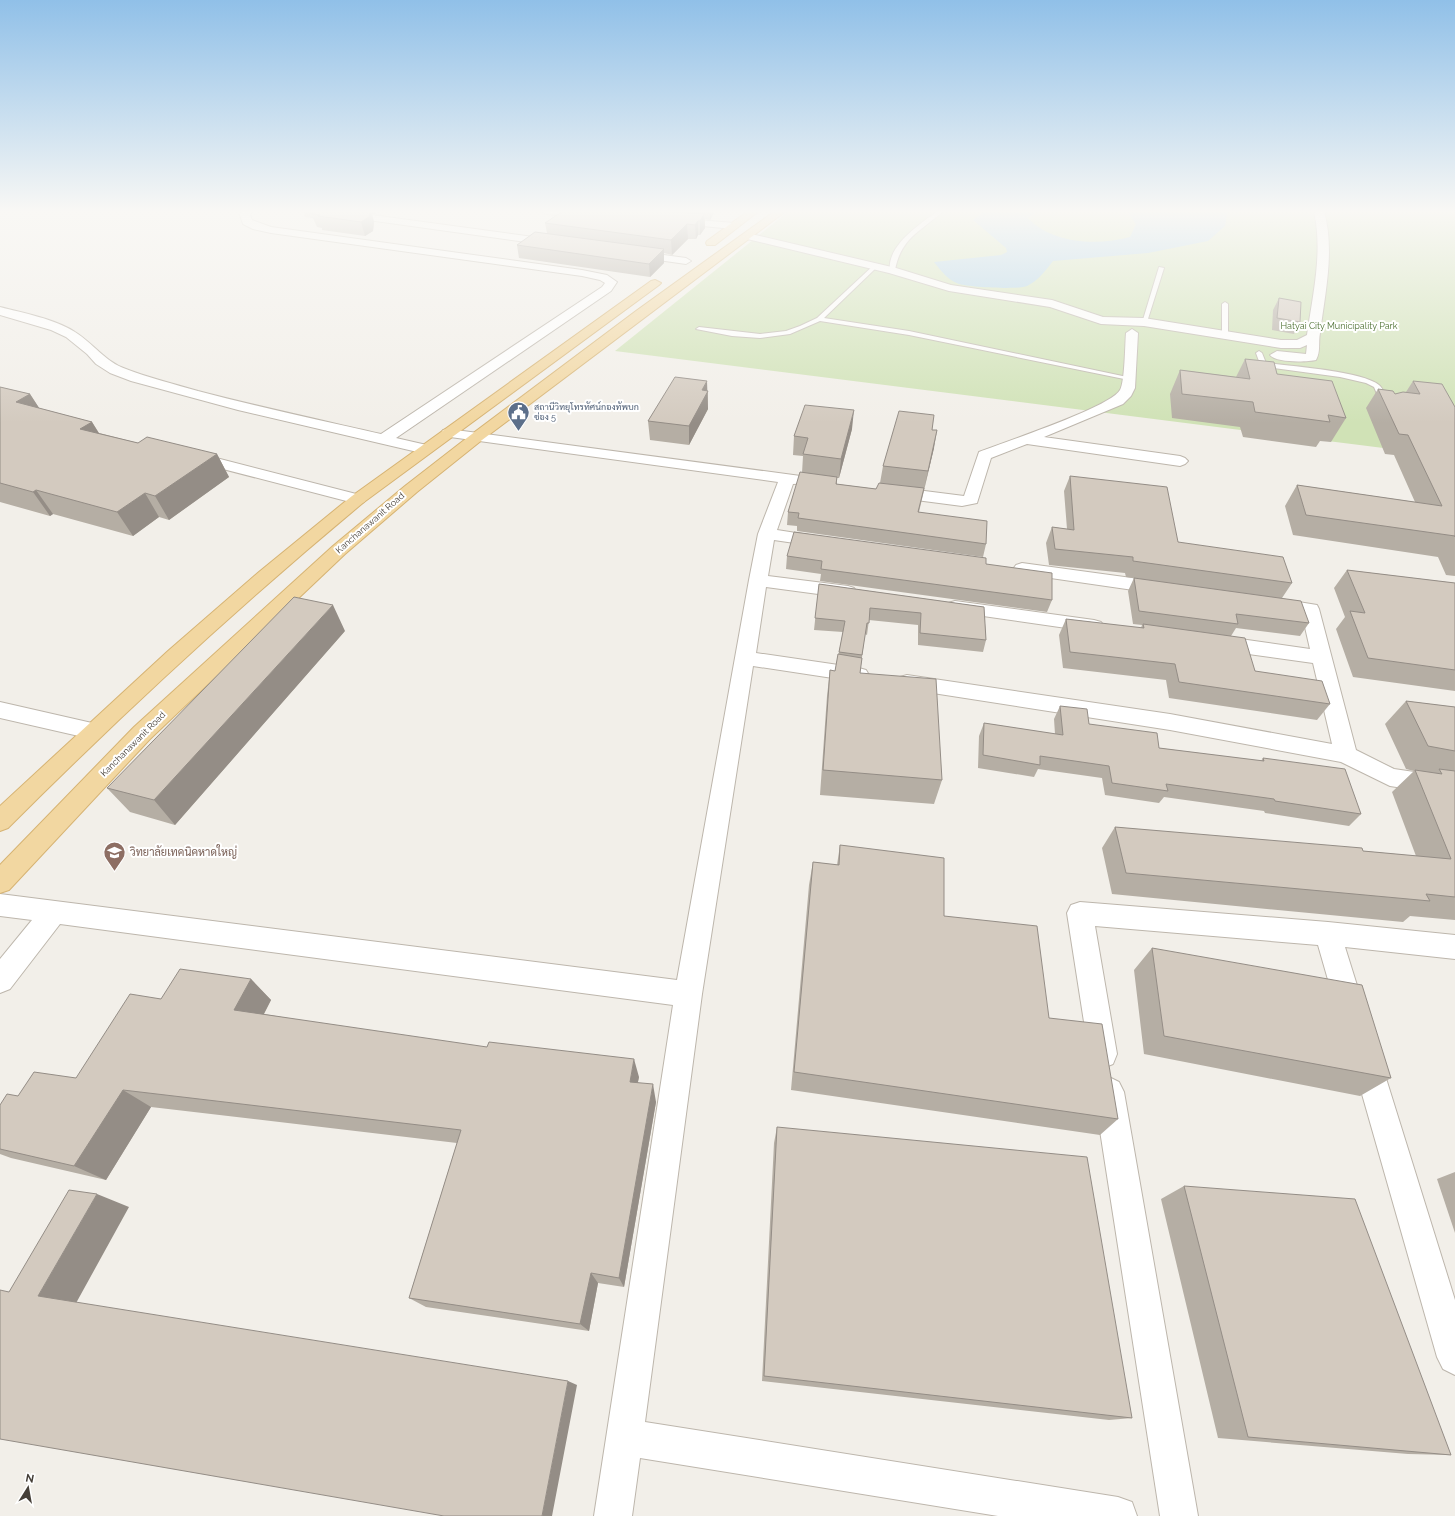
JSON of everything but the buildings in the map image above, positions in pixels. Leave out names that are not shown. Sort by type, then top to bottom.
[{"type":"main road","name":"Kanchanawanit Road","points":[[0,821],[92,731],[230,606],[358,499],[657,282]]},
{"type":"main road","name":"Kanchanawanit Road","points":[[0,882],[142,733],[339,550],[411,489],[477,437],[640,314],[679,282]]},
{"type":"street","points":[[384,439],[606,289],[611,282]]},
{"type":"street","points":[[929,282],[949,288],[1052,304],[1101,320],[1116,322],[1144,322],[1291,344],[1300,344],[1312,337]]},
{"type":"street","points":[[1116,322],[1132,333],[1261,359],[1308,357],[1313,354],[1312,337],[1320,282]]},
{"type":"street","points":[[0,311],[55,327],[70,334],[92,351],[101,361],[116,370],[136,378],[238,406],[426,449]]},
{"type":"street","points":[[882,491],[971,501],[984,455],[1090,414],[1118,401],[1126,393],[1129,378],[1132,333]]},
{"type":"street","points":[[448,433],[819,483]]},
{"type":"street","points":[[1025,438],[1180,461]]},
{"type":"street","points":[[182,455],[358,499]]},
{"type":"street","points":[[613,1516],[688,994],[758,580],[768,534],[787,478]]},
{"type":"street","points":[[768,534],[838,544]]},
{"type":"street","points":[[1003,567],[1176,590]]},
{"type":"street","points":[[758,580],[867,595]]},
{"type":"street","points":[[1255,601],[1310,608],[1346,754]]},
{"type":"street","points":[[938,605],[1110,628]]},
{"type":"street","points":[[1204,641],[1321,657]]},
{"type":"street","points":[[746,658],[1170,722],[1346,754],[1369,768],[1390,777],[1455,787]]},
{"type":"street","points":[[0,710],[92,731]]},
{"type":"street","points":[[0,905],[688,994]]},
{"type":"street","points":[[0,980],[53,913]]},
{"type":"street","points":[[1179,1516],[1080,913],[1455,946]]},
{"type":"street","points":[[1328,934],[1455,1357]]},
{"type":"street","points":[[624,1438],[1118,1516]]},
{"type":"lane","points":[[699,329],[751,336],[771,336],[797,331],[819,319],[858,282]]},
{"type":"lane","points":[[1144,322],[1157,282]]},
{"type":"lane","points":[[1225,304],[1225,335]]},
{"type":"lane","points":[[819,319],[909,333],[1129,378]]},
{"type":"lane","points":[[1261,359],[1268,380]]},
{"type":"lane","points":[[1261,359],[1370,383],[1378,388],[1386,410]]},
{"type":"green space","name":"Hatyai City Municipality Park","points":[[701,282],[1455,282],[1455,457],[615,351]]},
{"type":"water","points":[[955,282],[1034,282],[1027,286],[1014,288],[972,286]]},
{"type":"place","name":"สถานีวิทยุโทรทัศน์กองทัพบก ช่อง 5","points":[[519,432]]},
{"type":"place","name":"วิทยาลัยเทคนิคหาดใหญ่","points":[[115,872]]}]
